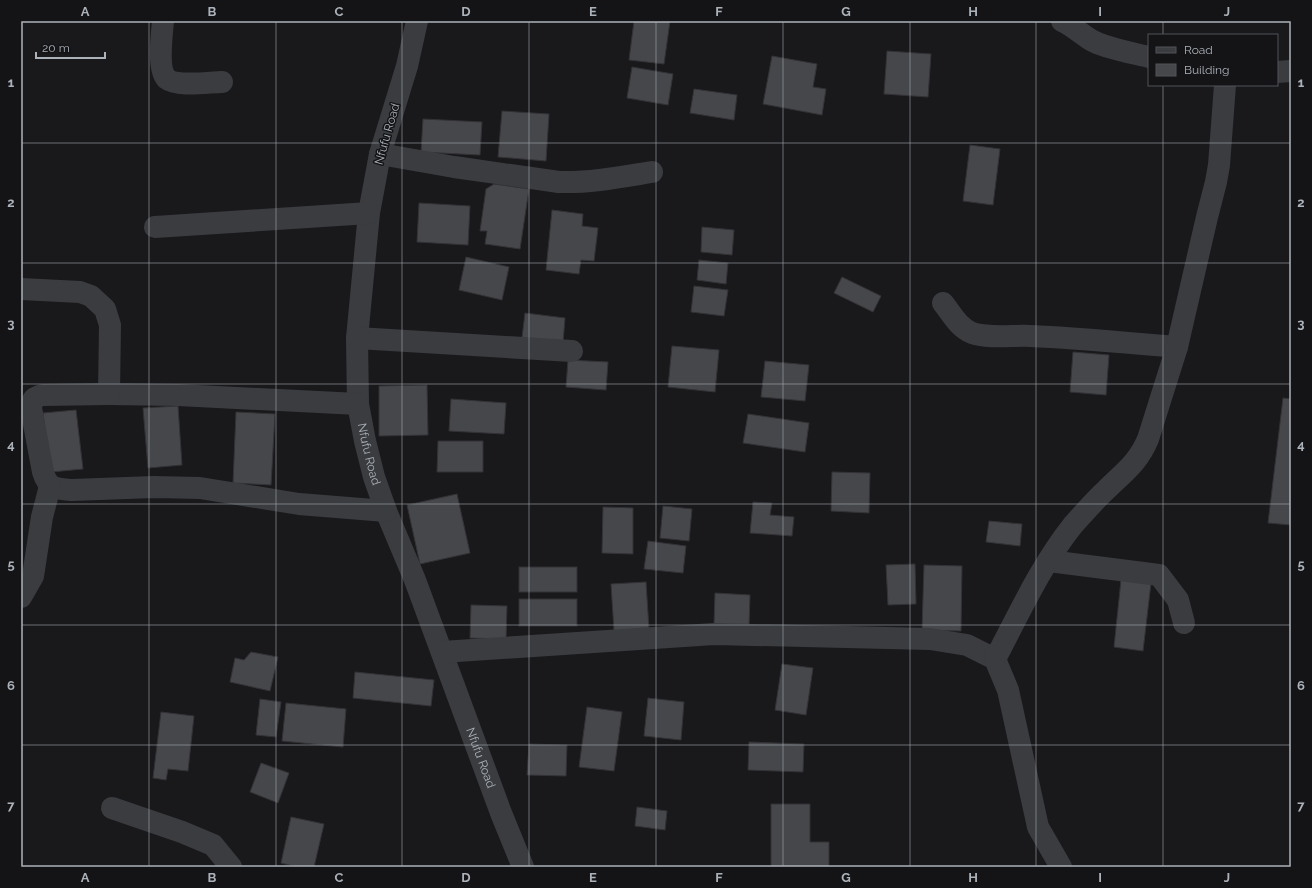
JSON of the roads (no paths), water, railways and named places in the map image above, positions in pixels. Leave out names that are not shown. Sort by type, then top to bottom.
[{"type":"street","points":[[163,21],[161,64],[165,76],[168,79],[182,83],[222,82]]},
{"type":"street","name":"Nfufu Road","points":[[417,21],[407,66],[380,154],[368,213],[357,338],[358,404],[374,477],[386,511],[415,580],[501,813],[523,867]]},
{"type":"street","points":[[1062,21],[1071,25],[1092,41],[1148,57]]},
{"type":"street","points":[[1278,72],[1291,71]]},
{"type":"street","points":[[995,659],[1049,561],[1072,527],[1091,504],[1135,462],[1143,449],[1152,426],[1177,347],[1206,217],[1216,182],[1219,165],[1225,86]]},
{"type":"street","points":[[380,154],[454,167],[559,182],[615,178],[652,172]]},
{"type":"street","points":[[155,227],[368,213]]},
{"type":"street","points":[[21,289],[80,292],[91,296],[105,309],[110,325],[109,394]]},
{"type":"street","points":[[943,303],[960,326],[972,333],[986,336],[1030,336],[1090,339],[1177,347]]},
{"type":"street","points":[[357,338],[572,351]]},
{"type":"street","points":[[358,404],[178,395],[109,394],[36,396],[32,400],[31,408],[45,478],[50,486],[60,489],[72,490],[154,487],[200,488],[299,504],[386,511]]},
{"type":"street","points":[[21,597],[33,576],[42,517],[50,486]]},
{"type":"street","points":[[1049,561],[1160,575],[1178,600],[1184,623]]},
{"type":"street","points":[[442,652],[714,634],[930,639],[967,645],[995,659],[1008,690],[1038,828],[1061,867]]},
{"type":"street","points":[[112,808],[182,832],[213,845],[231,867]]}]
